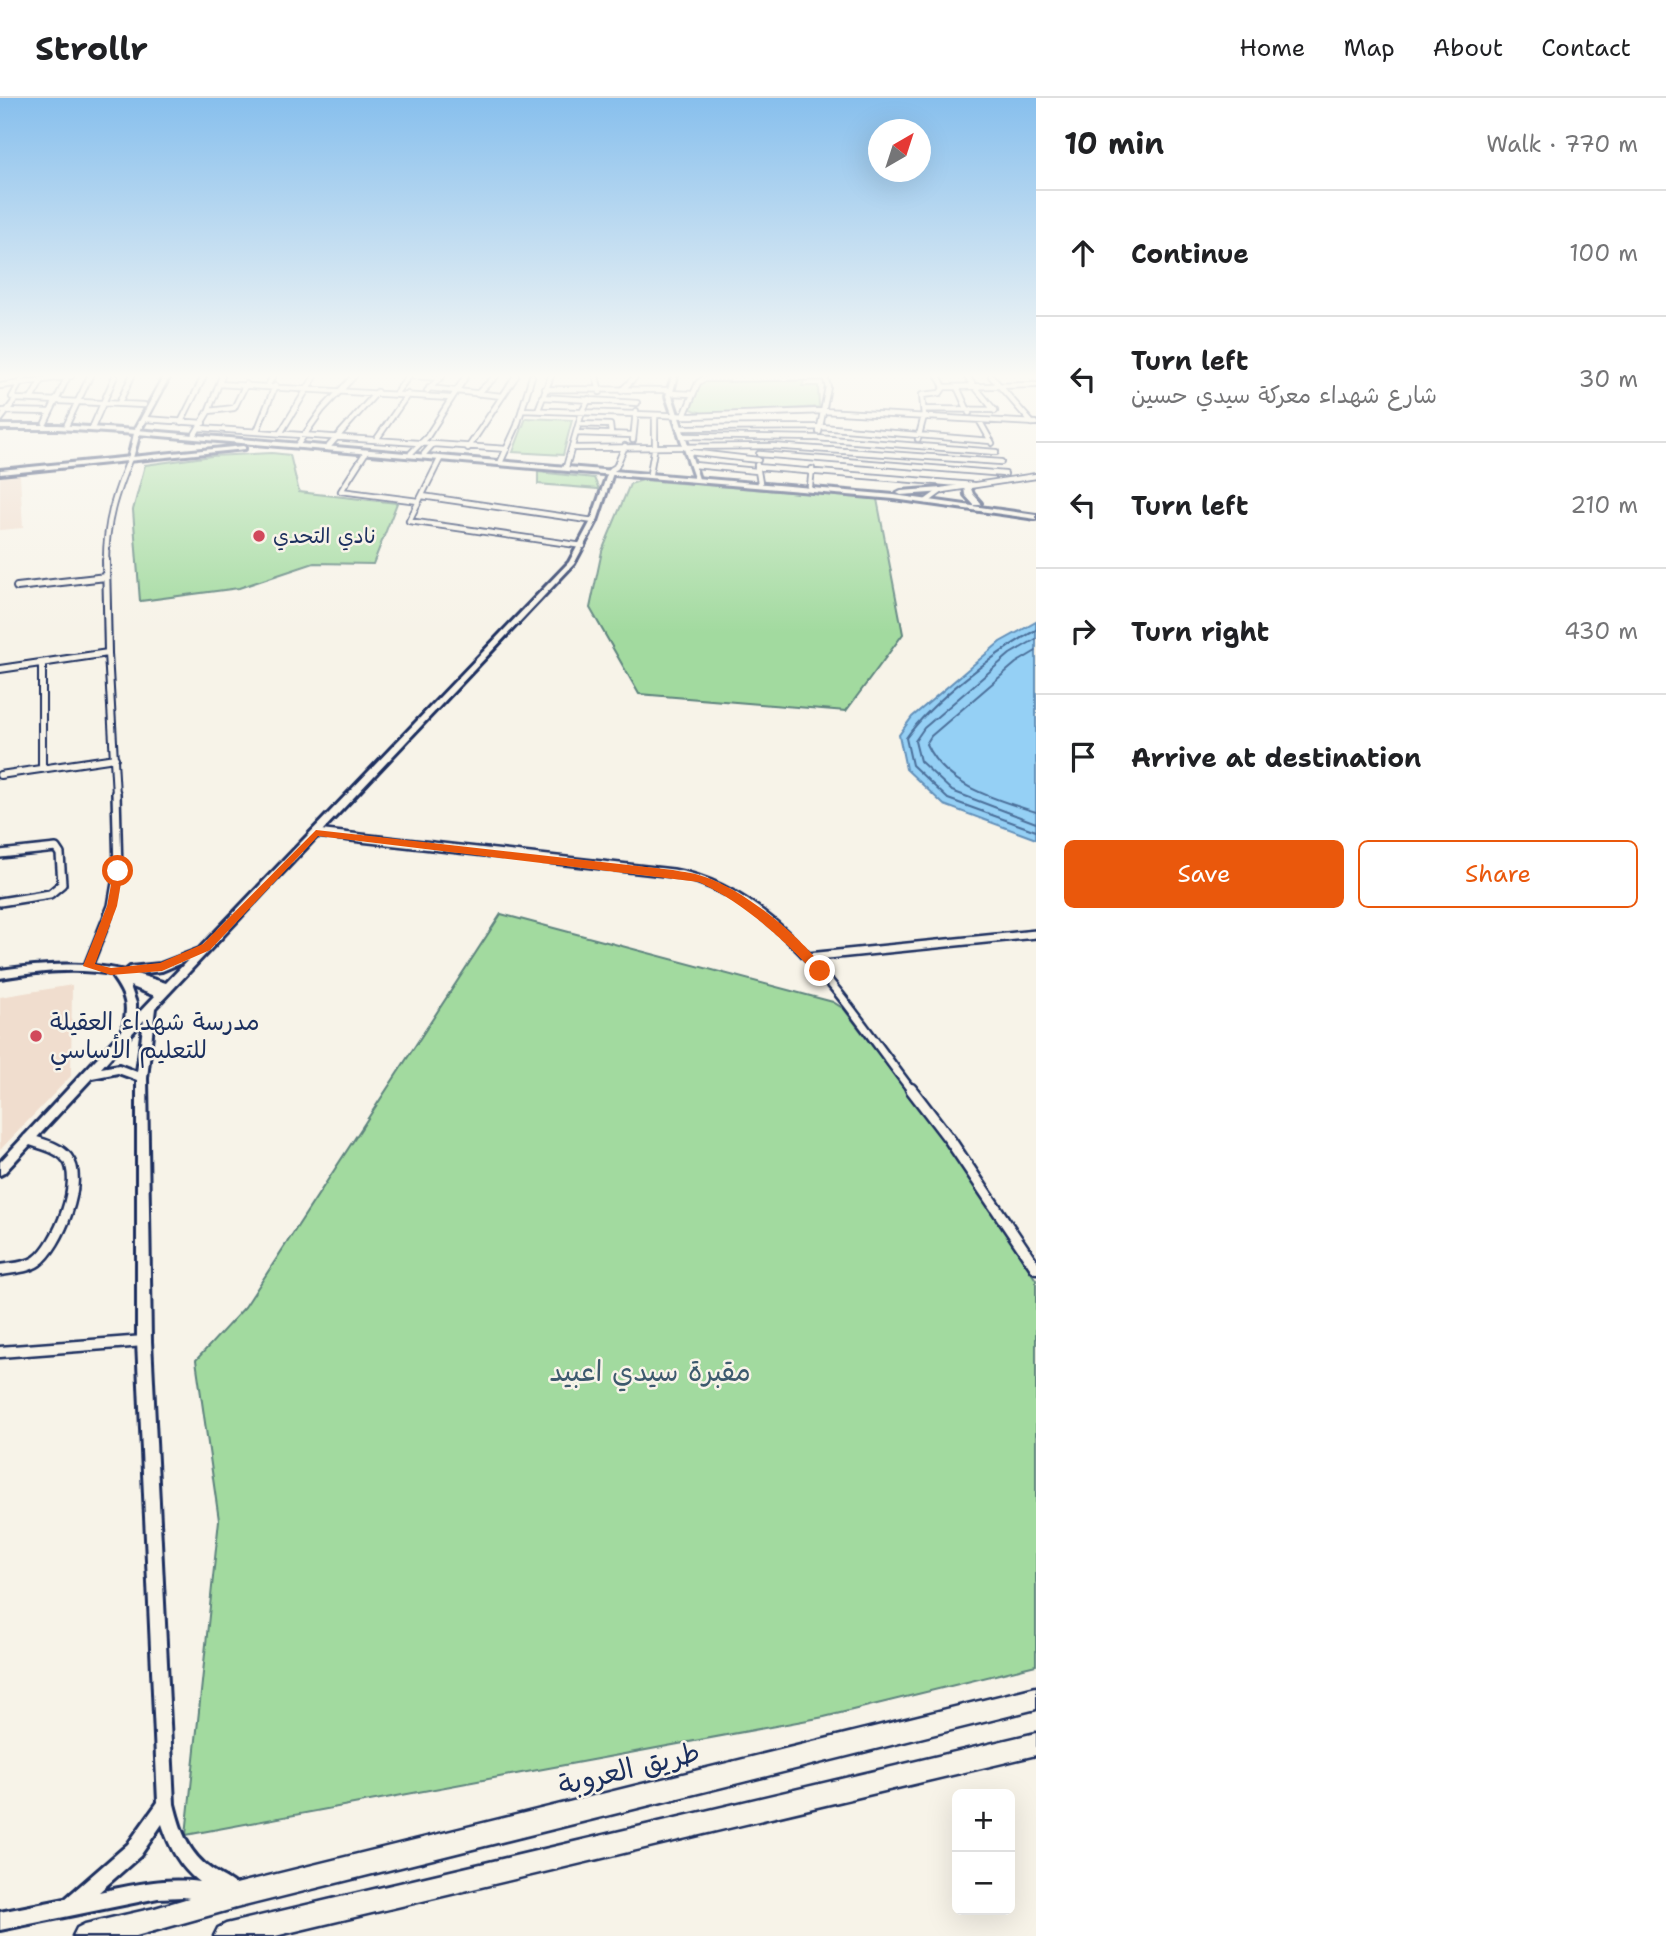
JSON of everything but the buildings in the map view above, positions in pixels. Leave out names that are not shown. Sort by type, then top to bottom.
[{"type":"highway","name":"طريق العروبة","points":[[85,1936],[155,1920],[236,1896],[1036,1698]]},
{"type":"highway","points":[[226,1936],[264,1933],[298,1919],[1036,1744]]},
{"type":"main road","points":[[0,470],[88,462]]},
{"type":"main road","points":[[472,462],[935,498],[1036,513]]},
{"type":"main road","points":[[509,462],[897,494],[1036,513]]},
{"type":"main road","points":[[694,464],[697,478]]},
{"type":"main road","points":[[580,471],[609,485]]},
{"type":"main road","points":[[0,1170],[206,947],[572,563],[583,546],[614,471]]},
{"type":"main road","points":[[609,485],[639,476]]},
{"type":"main road","points":[[970,487],[969,495],[977,503]]},
{"type":"main road","points":[[897,494],[920,491],[935,498]]},
{"type":"main road","points":[[118,974],[162,967],[206,947]]},
{"type":"main road","points":[[0,974],[51,966],[89,966],[166,991]]},
{"type":"main road","points":[[118,974],[128,991],[132,1006],[131,1022],[123,1038]]},
{"type":"main road","points":[[152,1007],[142,1078],[144,1340],[166,1804],[180,1853],[195,1870],[236,1896]]},
{"type":"main road","points":[[90,1074],[119,1069],[142,1078]]},
{"type":"main road","points":[[66,1909],[134,1850],[166,1804]]},
{"type":"main road","name":"طريق العروبة","points":[[0,1921],[158,1889],[183,1888],[236,1896]]},
{"type":"street","points":[[89,966],[104,930],[116,884],[118,825],[108,653],[107,520],[128,462]]},
{"type":"street","points":[[360,462],[341,491],[594,521]]},
{"type":"street","points":[[439,462],[408,519],[411,522],[583,546]]},
{"type":"street","points":[[566,467],[568,462]]},
{"type":"street","points":[[614,471],[618,462]]},
{"type":"street","points":[[650,473],[652,462]]},
{"type":"street","points":[[758,462],[760,483]]},
{"type":"street","points":[[810,486],[813,462]]},
{"type":"street","points":[[837,462],[852,474]]},
{"type":"street","points":[[857,462],[1004,474]]},
{"type":"street","points":[[920,462],[920,491]]},
{"type":"street","points":[[1001,462],[1004,481]]},
{"type":"street","points":[[694,464],[920,479],[970,487]]},
{"type":"street","points":[[935,498],[970,487],[1036,476]]},
{"type":"street","points":[[935,498],[970,487]]},
{"type":"street","points":[[17,587],[106,577]]},
{"type":"street","points":[[0,669],[108,653]]},
{"type":"street","points":[[42,663],[42,769]]},
{"type":"street","points":[[0,775],[115,758]]},
{"type":"street","points":[[316,833],[673,873],[702,879],[734,895],[808,957],[950,1140],[1036,1268]]},
{"type":"street","points":[[0,854],[48,847],[56,849],[60,852],[62,884],[50,894],[0,901]]},
{"type":"street","points":[[808,957],[1036,934]]},
{"type":"street","points":[[0,1270],[27,1265],[41,1257],[58,1233],[70,1199],[72,1167],[69,1160],[64,1155],[28,1139]]},
{"type":"street","points":[[0,1352],[144,1340]]},
{"type":"shaded area","points":[[20,475],[23,528],[0,530],[0,477]]},
{"type":"shaded area","name":"مدرسة شهداء العقيلة للتعليم الأساسي","points":[[72,985],[71,1076],[0,1150],[0,997]]},
{"type":"green space","name":"نادي التحدي","points":[[169,462],[292,462],[299,492],[397,503],[373,564],[314,563],[239,588],[140,601],[133,510],[145,465]]},
{"type":"green space","points":[[538,472],[594,478],[599,489],[538,484]]},
{"type":"green space","points":[[643,480],[877,499],[903,634],[846,711],[639,694],[590,608],[602,551],[630,484]]},
{"type":"green space","name":"مقبرة سيدي اعبيد","points":[[501,914],[833,1002],[844,1009],[956,1156],[1036,1280],[1036,1665],[824,1717],[186,1835],[219,1520],[196,1360],[245,1307]]},
{"type":"water","points":[[1036,622],[1036,839],[944,805],[906,769],[899,735],[912,717],[1000,642]]},
{"type":"place","name":"نادي التحدي","points":[[259,536]]},
{"type":"place","name":"مدرسة شهداء العقيلة للتعليم الأساسي","points":[[36,1036]]},
{"type":"route","points":[[118,871],[112,906],[89,966],[111,972],[162,967],[206,947],[316,833],[673,873],[702,879],[734,895],[789,939],[820,971]]}]
